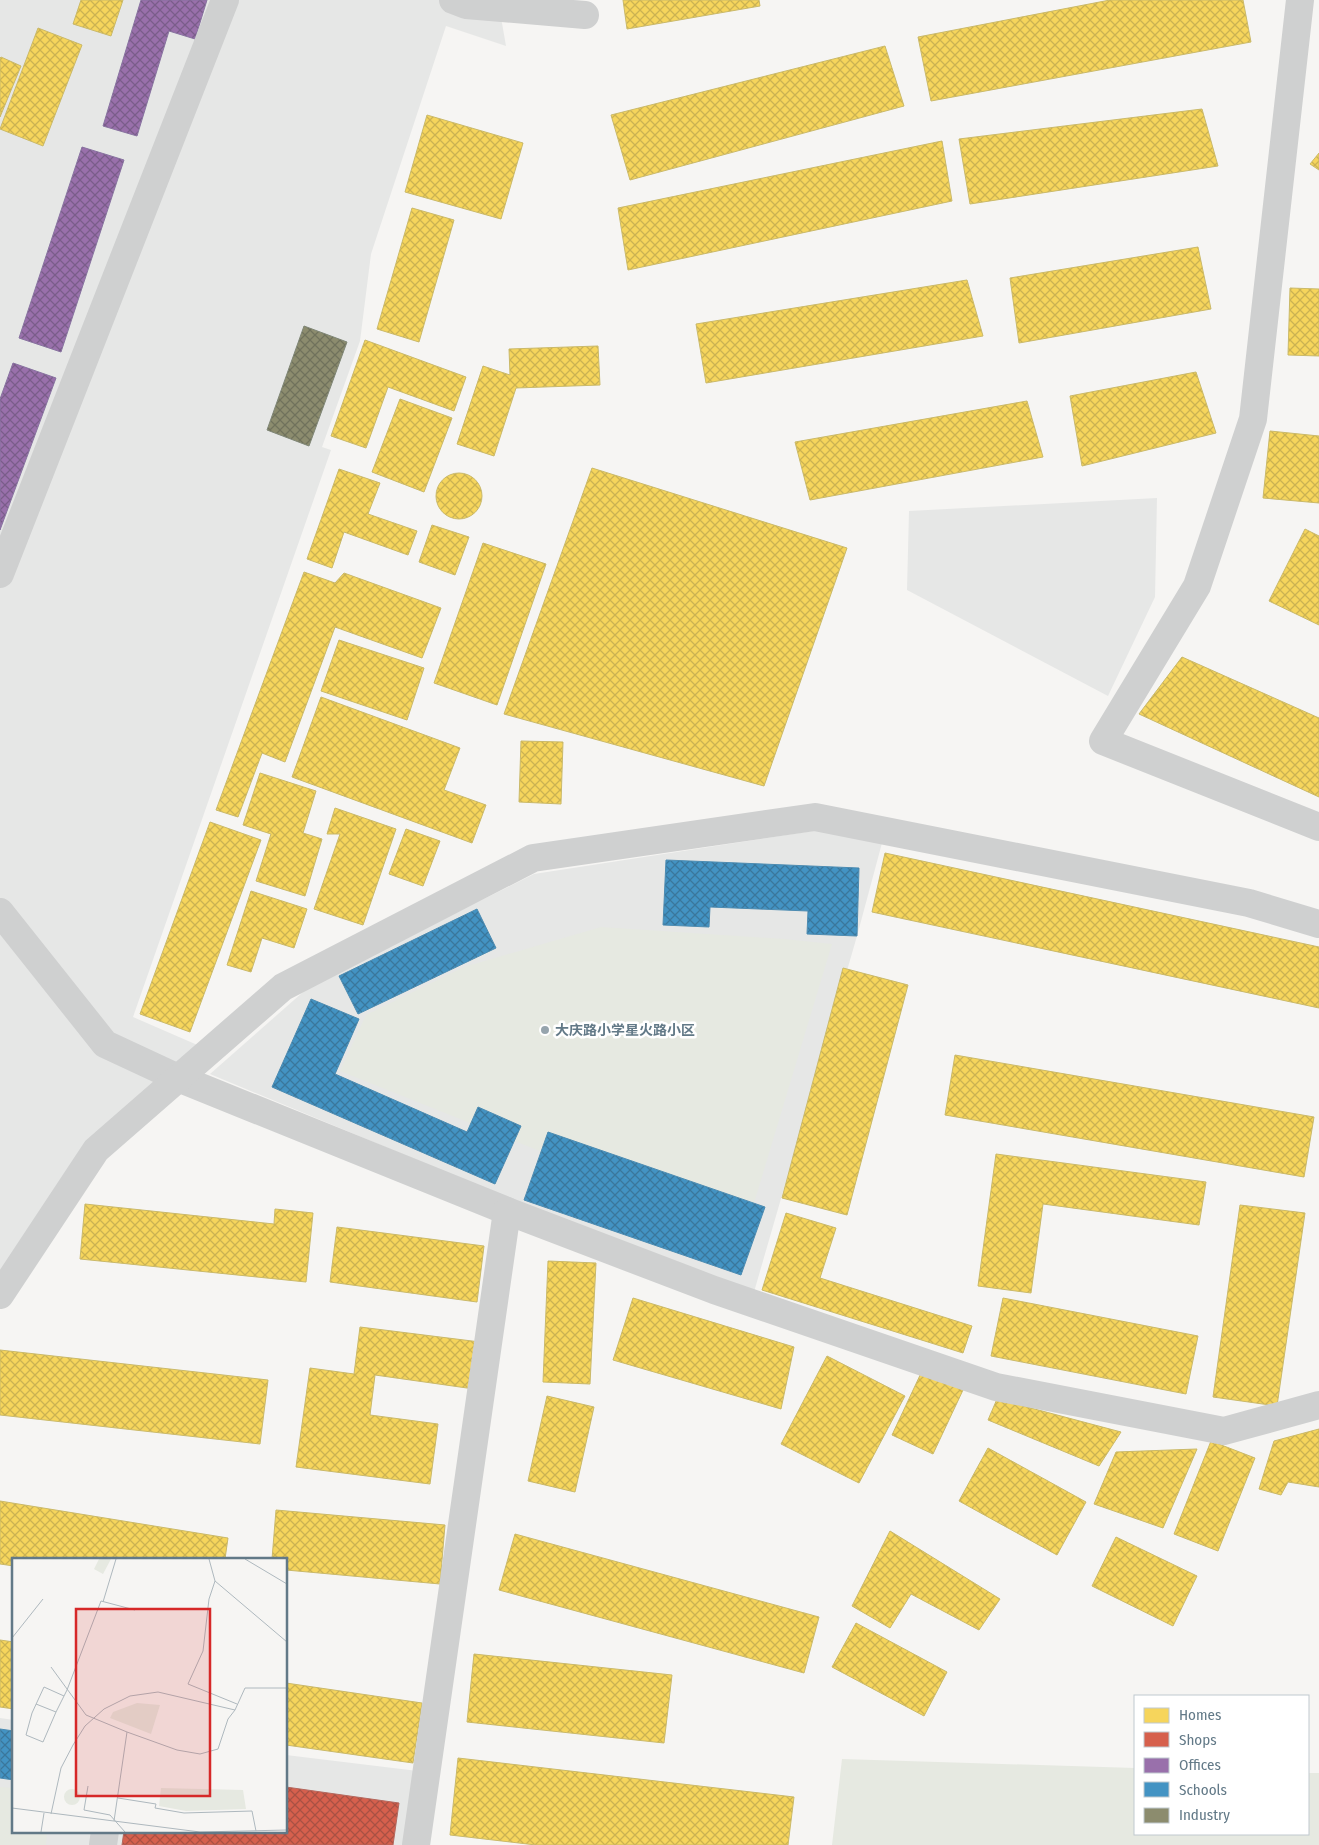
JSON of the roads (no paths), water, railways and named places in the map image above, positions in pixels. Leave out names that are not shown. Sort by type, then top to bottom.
[{"type":"street","points":[[0,574],[225,0]]},
{"type":"street","points":[[453,0],[466,5],[585,15]]},
{"type":"street","points":[[1300,0],[1253,419],[1197,586],[1103,741],[1319,827]]},
{"type":"street","points":[[0,1295],[96,1150],[283,987],[533,858],[815,817],[1248,903],[1319,924]]},
{"type":"street","points":[[0,912],[105,1044],[178,1078],[508,1211],[714,1290],[996,1388],[1224,1431],[1319,1405]]},
{"type":"street","points":[[416,1845],[508,1211]]},
{"type":"street","points":[[103,1845],[105,1832]]},
{"type":"place","name":"大庆路小学星火路小区","points":[[545,1030]]}]
